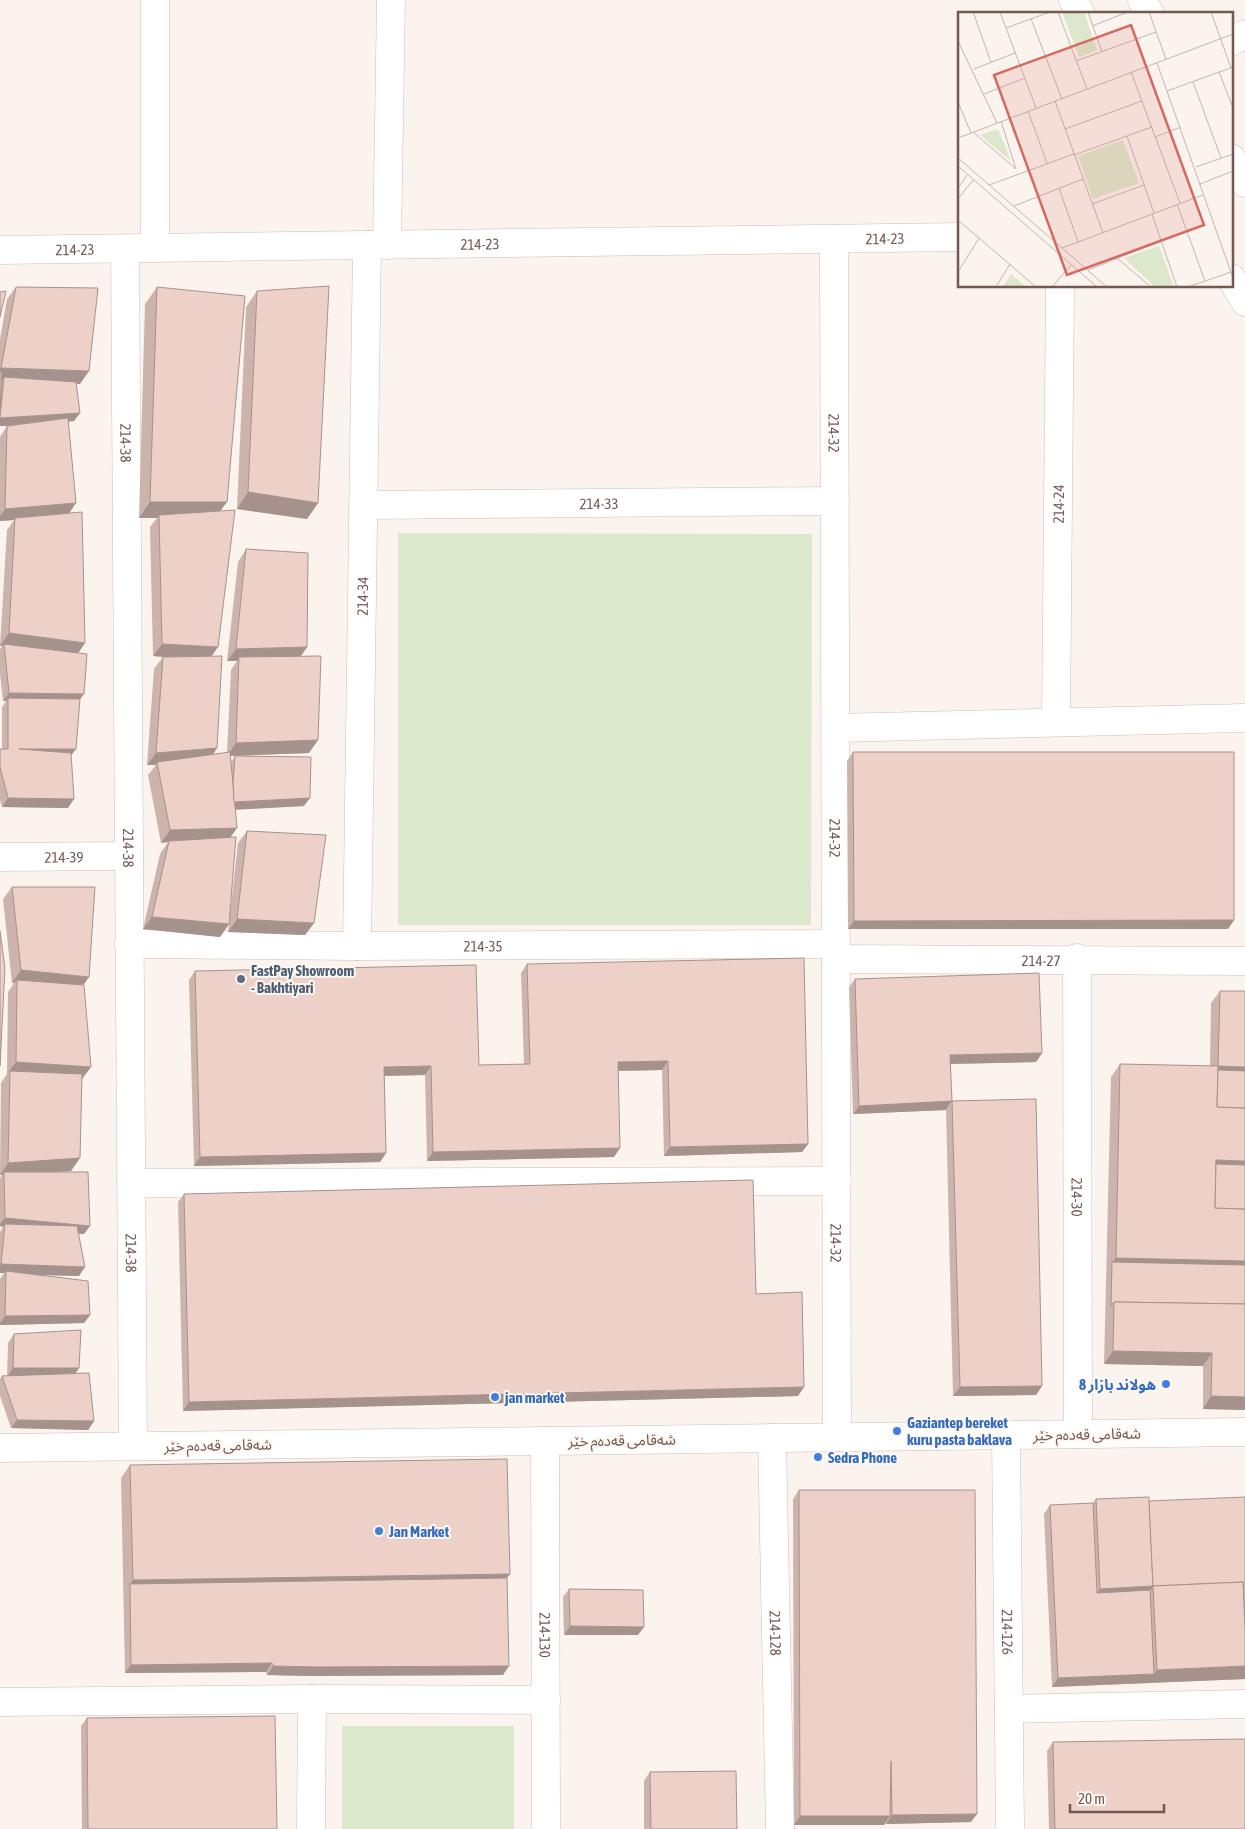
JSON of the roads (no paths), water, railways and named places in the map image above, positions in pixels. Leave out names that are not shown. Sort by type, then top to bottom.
[{"type":"street","points":[[155,0],[155,248]]},
{"type":"street","name":"214-34","points":[[358,946],[363,504],[391,0]]},
{"type":"street","points":[[1074,0],[1080,12]]},
{"type":"street","points":[[1142,0],[1149,12]]},
{"type":"street","points":[[1232,41],[1245,34]]},
{"type":"street","points":[[1232,160],[1245,183]]},
{"type":"street","name":"214-23","points":[[0,250],[958,237]]},
{"type":"street","name":"214-32","points":[[834,239],[837,1437]]},
{"type":"street","name":"214-38","points":[[125,248],[132,1446]]},
{"type":"street","points":[[1232,280],[1245,302]]},
{"type":"street","name":"214-24","points":[[1056,722],[1060,288]]},
{"type":"street","name":"214-33","points":[[363,504],[835,501]]},
{"type":"street","points":[[836,728],[1245,718]]},
{"type":"street","name":"214-39","points":[[0,857],[129,856]]},
{"type":"street","name":"214-35","points":[[129,944],[836,951]]},
{"type":"street","name":"214-27","points":[[836,951],[1245,961]]},
{"type":"street","name":"214-30","points":[[1077,958],[1078,1434]]},
{"type":"street","points":[[131,1183],[837,1181]]},
{"type":"street","name":"شەقامی قەدەم خێر","points":[[0,1448],[1245,1432]]},
{"type":"street","name":"214-126","points":[[1006,1436],[1010,1829]]},
{"type":"street","name":"214-128","points":[[772,1438],[780,1829]]},
{"type":"street","name":"214-130","points":[[544,1441],[546,1829]]},
{"type":"street","points":[[0,1702],[312,1699],[546,1700]]},
{"type":"street","points":[[311,1829],[312,1699]]},
{"type":"street","points":[[1009,1709],[1245,1704]]},
{"type":"place","name":"FastPay Showroom - Bakhtiyari","points":[[241,979]]},
{"type":"place","name":"هولاند بازار 8","points":[[1166,1384]]},
{"type":"place","name":"jan market","points":[[495,1397]]},
{"type":"place","name":"Gaziantep bereket kuru pasta baklava","points":[[897,1431]]},
{"type":"place","name":"Sedra Phone","points":[[818,1457]]},
{"type":"place","name":"Jan Market","points":[[379,1531]]}]
